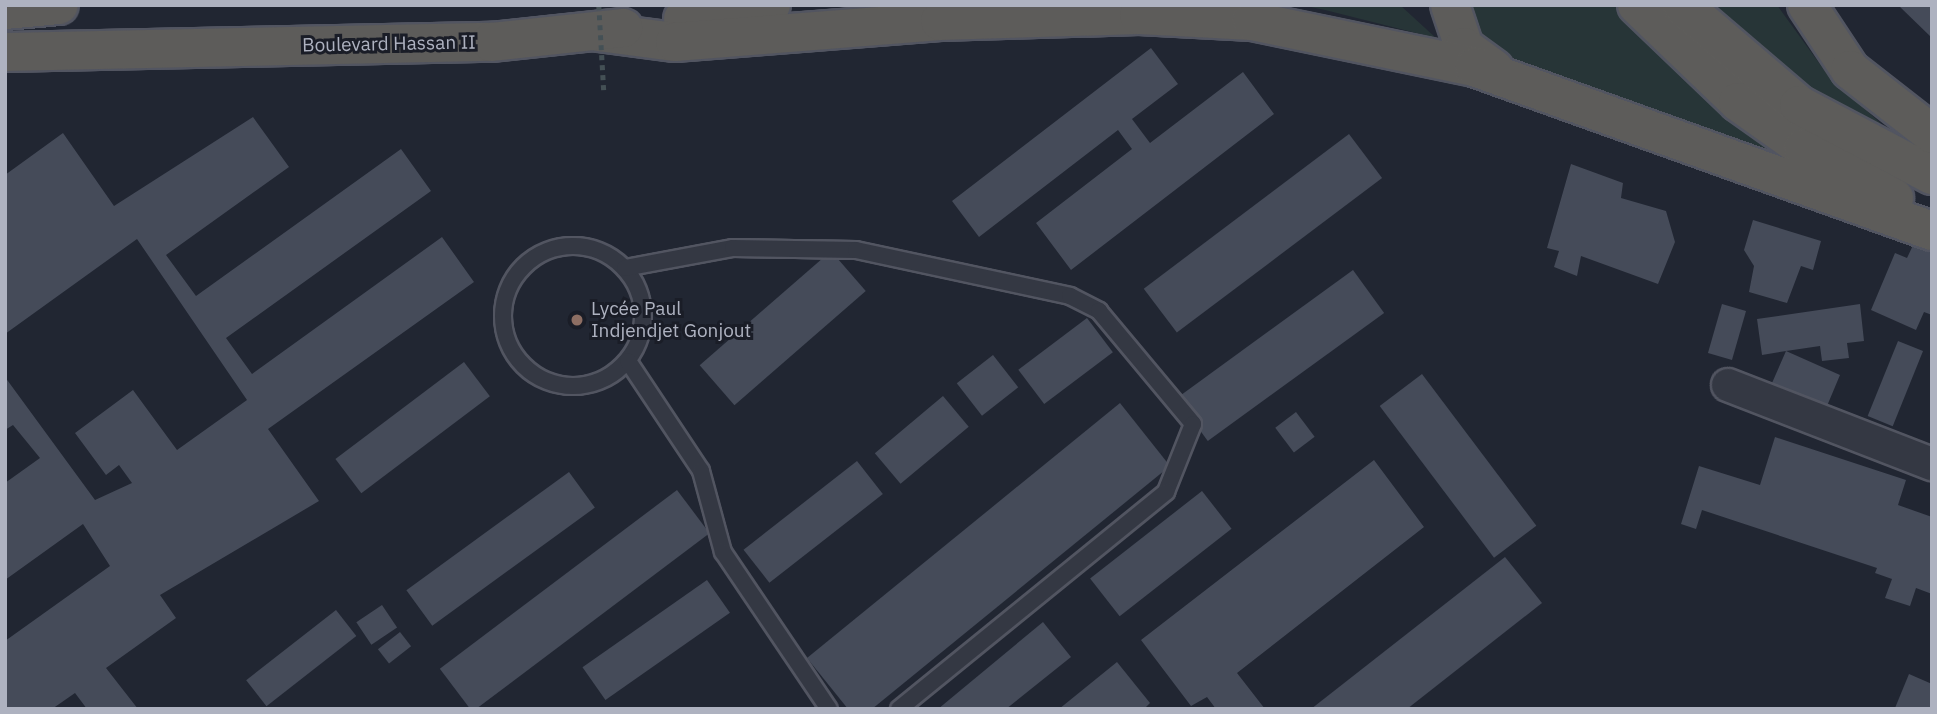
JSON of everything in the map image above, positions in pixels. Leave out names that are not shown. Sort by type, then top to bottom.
[{"type":"highway","points":[[5,10],[59,5]]},
{"type":"highway","name":"Boulevard Hassan II","points":[[5,52],[491,42],[598,19],[771,5]]},
{"type":"highway","points":[[1450,5],[1464,47],[1515,81]]},
{"type":"highway","points":[[1637,5],[1767,124],[1850,176],[1932,214]]},
{"type":"highway","points":[[1682,5],[1799,105],[1932,175]]},
{"type":"highway","points":[[1808,14],[1850,69],[1932,134]]},
{"type":"highway","points":[[598,19],[675,42],[899,23],[1204,17],[1359,38],[1515,81],[1932,231]]},
{"type":"street","points":[[1728,385],[1932,464]]},
{"type":"lane","points":[[591,248],[625,268],[636,285],[643,324],[628,361],[595,384],[555,385],[521,364],[503,318],[519,272],[552,249],[591,248]]},
{"type":"lane","points":[[625,268],[733,248],[856,250],[1070,296],[1099,310],[1193,424],[1166,492],[899,709]]},
{"type":"lane","points":[[628,361],[701,471],[723,552],[829,709]]},
{"type":"path","points":[[598,19],[604,91]]},
{"type":"shaded area","points":[[1301,5],[1400,5],[1436,38],[1325,10]]},
{"type":"shaded area","points":[[1459,5],[1614,5],[1819,176],[1489,54]]},
{"type":"shaded area","points":[[1712,5],[1777,5],[1827,74],[1890,132],[1808,89]]},
{"type":"building","points":[[1898,5],[1932,5],[1932,38]]},
{"type":"building","points":[[1151,48],[1178,84],[1132,119],[1150,143],[1243,72],[1274,114],[1071,270],[1036,223],[1132,149],[1118,130],[979,237],[952,201]]},
{"type":"building","points":[[253,117],[289,167],[166,255],[196,296],[401,149],[431,191],[226,338],[252,374],[442,237],[474,282],[268,429],[319,501],[160,595],[176,618],[106,668],[138,709],[87,709],[75,693],[52,709],[5,709],[5,641],[110,566],[83,524],[5,580],[5,483],[40,458],[13,425],[5,430],[5,377],[95,500],[132,483],[119,465],[106,475],[75,433],[133,390],[177,450],[247,400],[137,239],[5,334],[5,175],[63,133],[114,206]]},
{"type":"building","points":[[1349,134],[1382,178],[1177,333],[1144,289]]},
{"type":"building","points":[[1571,164],[1623,183],[1621,198],[1666,211],[1675,242],[1658,284],[1581,256],[1577,276],[1554,267],[1559,251],[1547,248]]},
{"type":"building","points":[[1753,220],[1821,241],[1813,270],[1801,266],[1787,303],[1749,292],[1754,266],[1744,250]]},
{"type":"building","points":[[1915,241],[1932,248],[1932,315],[1924,312],[1916,330],[1871,310],[1895,253],[1907,258]]},
{"type":"building","points":[[831,251],[866,291],[734,405],[700,365]]},
{"type":"building","points":[[1353,270],[1384,313],[1208,441],[1177,398]]},
{"type":"building","points":[[1722,304],[1746,311],[1732,360],[1708,353]]},
{"type":"building","points":[[1860,304],[1864,341],[1847,343],[1849,358],[1822,361],[1820,346],[1762,355],[1757,319]]},
{"type":"building","points":[[1087,318],[1113,352],[1044,404],[1018,370]]},
{"type":"building","points":[[1898,341],[1923,351],[1893,426],[1868,416]]},
{"type":"building","points":[[1786,351],[1840,375],[1827,406],[1772,383]]},
{"type":"building","points":[[993,355],[1018,387],[982,416],[957,383]]},
{"type":"building","points":[[464,362],[490,396],[361,493],[335,459]]},
{"type":"building","points":[[1422,374],[1536,526],[1494,558],[1380,406]]},
{"type":"building","points":[[943,396],[969,427],[901,484],[875,453]]},
{"type":"building","points":[[1120,403],[1170,466],[872,709],[848,709],[807,658]]},
{"type":"building","points":[[1296,412],[1315,437],[1294,452],[1275,428]]},
{"type":"building","points":[[1775,437],[1906,480],[1898,505],[1932,517],[1932,594],[1916,588],[1910,606],[1885,598],[1892,579],[1875,573],[1877,568],[1702,510],[1696,529],[1681,524],[1699,466],[1760,485]]},
{"type":"building","points":[[1374,460],[1424,527],[1237,673],[1265,709],[1216,709],[1207,697],[1191,706],[1141,640]]},
{"type":"building","points":[[857,461],[883,494],[769,583],[744,550]]},
{"type":"building","points":[[569,472],[595,508],[432,626],[406,590]]},
{"type":"building","points":[[677,490],[709,533],[476,709],[470,709],[440,669]]},
{"type":"building","points":[[1202,491],[1232,529],[1120,616],[1090,578]]},
{"type":"building","points":[[1505,557],[1542,603],[1407,709],[1311,709]]},
{"type":"building","points":[[707,580],[730,613],[605,700],[582,667]]},
{"type":"building","points":[[382,605],[397,627],[371,645],[356,622]]},
{"type":"building","points":[[336,610],[356,636],[266,706],[246,680]]},
{"type":"building","points":[[1043,622],[1071,657],[1006,709],[938,709]]},
{"type":"building","points":[[400,632],[411,646],[389,663],[378,649]]},
{"type":"building","points":[[1117,662],[1150,703],[1144,709],[1059,709]]},
{"type":"building","points":[[1909,674],[1932,684],[1932,709],[1895,708]]},
{"type":"place","name":"Lycée Paul Indjendjet Gonjout","points":[[577,320]]}]
